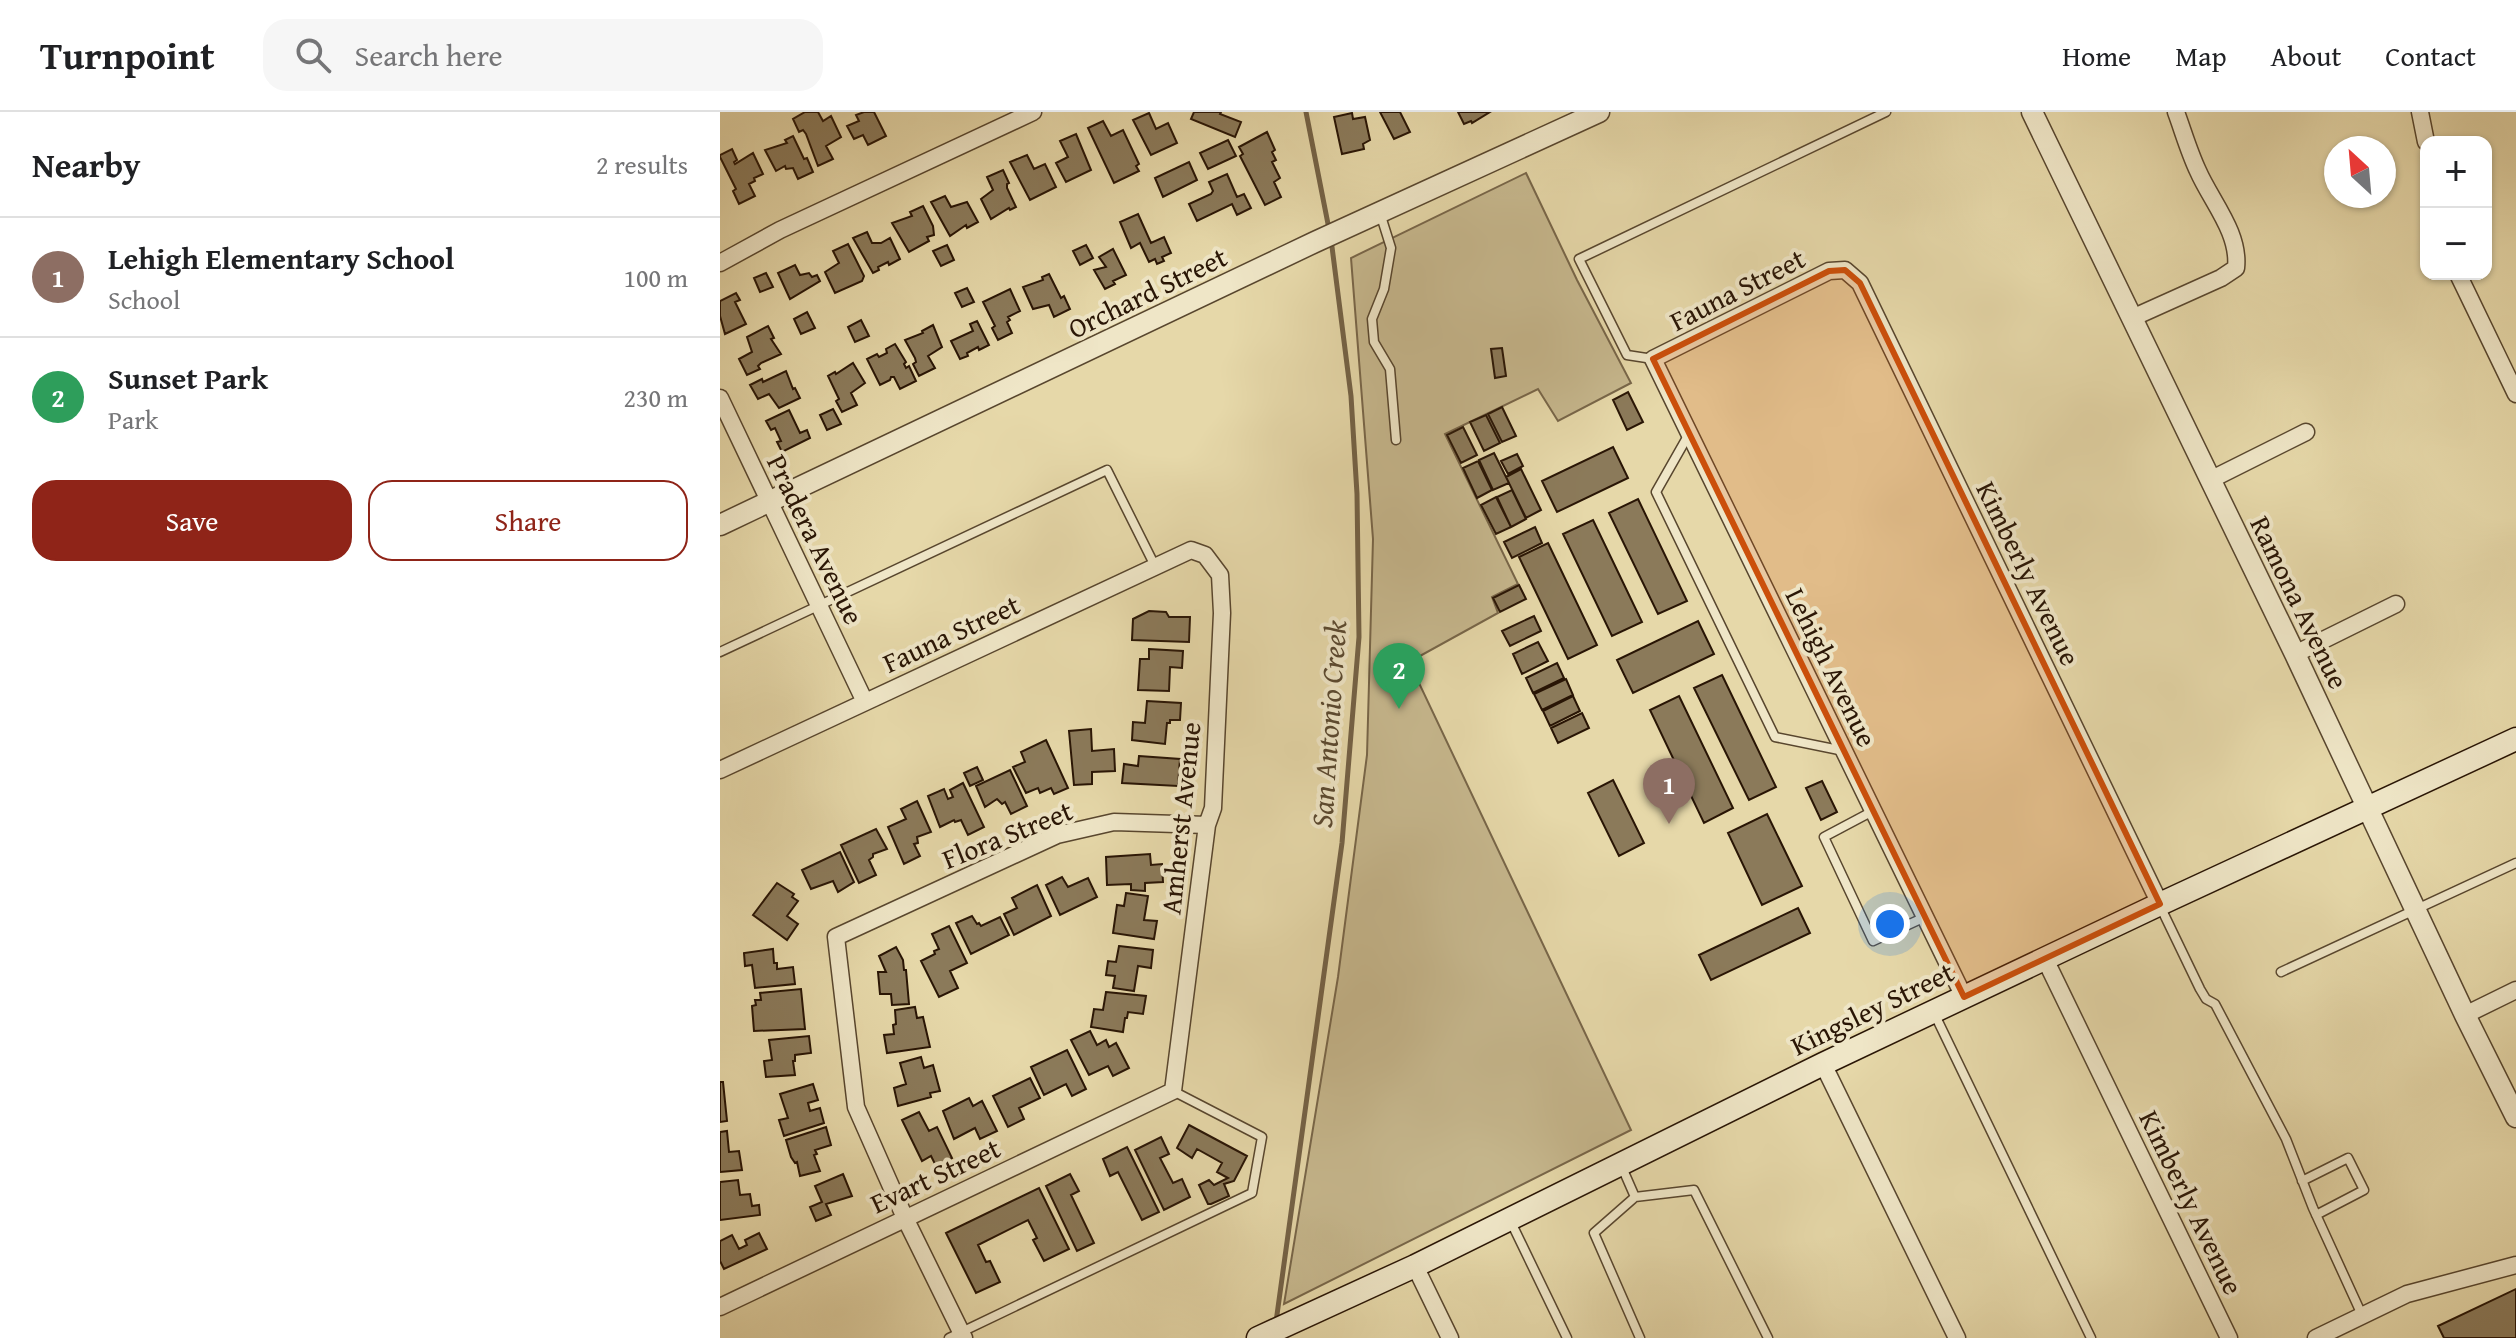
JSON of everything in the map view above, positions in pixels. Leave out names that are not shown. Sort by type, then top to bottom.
[{"type":"main road","name":"Kingsley Street","points":[[1258,1338],[1415,1266],[1823,1064],[2516,739]]},
{"type":"street","points":[[720,263],[780,230],[1033,112]]},
{"type":"street","name":"Orchard Street","points":[[720,525],[1338,231],[1599,112]]},
{"type":"street","name":"Ramona Avenue","points":[[2032,112],[2516,1117]]},
{"type":"street","points":[[2132,318],[2221,278],[2236,268],[2238,253],[2198,172],[2176,112]]},
{"type":"street","points":[[2420,112],[2425,136]]},
{"type":"street","name":"Fauna Street","points":[[1653,359],[1829,271],[1845,270]]},
{"type":"street","name":"Kimberly Avenue","points":[[1845,270],[1860,283],[2160,904]]},
{"type":"street","points":[[2461,280],[2516,394]]},
{"type":"street","name":"Lehigh Avenue","points":[[1653,359],[1964,997]]},
{"type":"street","name":"Pradera Avenue","points":[[720,398],[865,702]]},
{"type":"street","points":[[2210,480],[2306,432]]},
{"type":"street","name":"Fauna Street","points":[[720,770],[1191,550],[1205,555]]},
{"type":"street","name":"Amherst Avenue","points":[[1173,1091],[1207,825],[1213,808],[1222,613],[1220,575],[1205,555]]},
{"type":"street","points":[[2295,654],[2396,604]]},
{"type":"street","name":"Flora Street","points":[[905,1218],[856,1107],[836,937],[1057,835],[1114,822],[1207,825]]},
{"type":"street","name":"Kimberly Avenue","points":[[2045,959],[2229,1338]]},
{"type":"street","points":[[2465,1015],[2516,990]]},
{"type":"street","points":[[1823,1064],[1957,1338]]},
{"type":"street","name":"Evart Street","points":[[720,1307],[1173,1091]]},
{"type":"street","points":[[905,1218],[958,1336]]},
{"type":"street","points":[[2316,1338],[2407,1294],[2516,1265]]},
{"type":"street","points":[[1415,1266],[1450,1338]]},
{"type":"lane","points":[[1653,359],[1627,355],[1579,259],[1886,112]]},
{"type":"lane","points":[[1380,212],[1391,248],[1384,289],[1372,319],[1374,342],[1390,369],[1396,440]]},
{"type":"lane","points":[[1689,433],[1656,492],[1682,547],[1775,737],[1844,751]]},
{"type":"lane","points":[[720,652],[1107,470],[1155,566]]},
{"type":"lane","points":[[1873,811],[1824,837],[1873,941],[1925,917]]},
{"type":"lane","points":[[2281,972],[2516,863]]},
{"type":"lane","points":[[2160,904],[2200,989],[2206,999],[2215,1004],[2286,1139],[2316,1215],[2363,1316]]},
{"type":"lane","points":[[1934,1012],[2091,1338]]},
{"type":"lane","points":[[958,1336],[1252,1193],[1262,1137],[1173,1091]]},
{"type":"lane","points":[[2302,1181],[2348,1158],[2364,1190],[2316,1215]]},
{"type":"lane","points":[[1620,1165],[1635,1197]]},
{"type":"lane","points":[[1640,1338],[1594,1233],[1635,1197],[1694,1190],[1768,1338]]},
{"type":"lane","points":[[1510,1219],[1567,1338]]},
{"type":"highlighted area","points":[[1845,270],[1860,283],[2160,904],[1964,997],[1653,359],[1829,271]]},
{"type":"shaded area","points":[[1526,173],[1631,383],[1558,421],[1538,389],[1445,434],[1518,584],[1492,597],[1498,613],[1409,662],[1631,1130],[1284,1304],[1338,977],[1367,755],[1373,539],[1351,258]]},
{"type":"building","points":[[805,112],[818,112],[823,121],[831,116],[841,137],[826,146],[833,159],[818,166],[806,134],[803,130],[799,132],[793,119]]},
{"type":"building","points":[[874,112],[886,136],[868,145],[863,135],[854,139],[847,126],[859,121],[856,115]]},
{"type":"building","points":[[1194,112],[1221,112],[1241,122],[1235,137],[1191,119]]},
{"type":"building","points":[[1380,112],[1400,112],[1410,132],[1394,139]]},
{"type":"building","points":[[1458,112],[1490,112],[1472,123],[1464,124]]},
{"type":"building","points":[[1149,113],[1156,129],[1168,123],[1177,143],[1151,155],[1133,120]]},
{"type":"building","points":[[1352,113],[1353,119],[1365,117],[1370,140],[1363,144],[1364,149],[1342,154],[1334,117]]},
{"type":"building","points":[[1103,121],[1111,136],[1123,130],[1139,164],[1136,166],[1139,171],[1114,183],[1088,128]]},
{"type":"building","points":[[1267,132],[1275,150],[1272,152],[1276,160],[1272,162],[1280,178],[1274,182],[1281,197],[1265,205],[1240,156],[1243,154],[1239,147]]},
{"type":"building","points":[[1076,134],[1091,170],[1066,182],[1056,163],[1068,157],[1060,141]]},
{"type":"building","points":[[793,136],[813,172],[798,179],[793,168],[786,169],[785,166],[776,171],[765,150],[787,143],[785,140]]},
{"type":"building","points":[[1228,140],[1236,156],[1208,169],[1200,153]]},
{"type":"building","points":[[732,149],[737,160],[735,164],[753,153],[763,174],[749,184],[755,196],[739,204],[733,191],[736,189],[720,157]]},
{"type":"building","points":[[1027,155],[1034,169],[1045,164],[1056,187],[1030,200],[1010,162]]},
{"type":"building","points":[[1189,162],[1197,180],[1163,197],[1155,178]]},
{"type":"building","points":[[1003,170],[1016,207],[991,219],[981,199],[993,190],[987,177]]},
{"type":"building","points":[[1227,174],[1237,197],[1244,194],[1251,208],[1237,215],[1232,204],[1197,221],[1189,204],[1211,194],[1213,191],[1209,182]]},
{"type":"building","points":[[945,196],[951,207],[967,202],[978,222],[967,228],[966,225],[950,236],[931,202]]},
{"type":"building","points":[[923,206],[934,235],[909,252],[892,223],[912,216],[910,212]]},
{"type":"building","points":[[1138,214],[1151,243],[1164,237],[1171,253],[1162,257],[1164,261],[1157,264],[1155,259],[1149,262],[1140,243],[1131,248],[1120,222]]},
{"type":"building","points":[[867,232],[872,243],[881,243],[890,238],[900,259],[878,267],[879,270],[873,273],[853,238]]},
{"type":"building","points":[[848,244],[864,276],[862,281],[835,293],[825,272],[839,263],[833,251]]},
{"type":"building","points":[[947,245],[954,260],[941,266],[933,251]]},
{"type":"building","points":[[1086,245],[1093,258],[1080,265],[1073,251]]},
{"type":"building","points":[[1113,249],[1126,275],[1105,289],[1094,270],[1106,267],[1099,257]]},
{"type":"building","points":[[795,265],[800,275],[817,275],[820,281],[790,299],[778,273]]},
{"type":"building","points":[[766,273],[773,287],[760,292],[754,278]]},
{"type":"building","points":[[1049,274],[1070,309],[1054,317],[1049,305],[1033,309],[1023,287],[1043,280],[1042,277]]},
{"type":"building","points":[[967,288],[974,302],[962,307],[955,293]]},
{"type":"building","points":[[1010,289],[1020,311],[1008,317],[1012,333],[998,340],[983,302]]},
{"type":"building","points":[[736,293],[740,300],[735,302],[746,324],[725,334],[720,301]]},
{"type":"building","points":[[807,312],[815,328],[801,334],[794,319]]},
{"type":"building","points":[[861,320],[869,336],[855,342],[848,327]]},
{"type":"building","points":[[977,321],[989,345],[979,350],[978,347],[960,359],[951,341],[973,331],[970,324]]},
{"type":"building","points":[[933,325],[942,347],[928,356],[935,368],[919,376],[913,364],[915,358],[905,340]]},
{"type":"building","points":[[768,326],[774,338],[771,339],[781,354],[761,363],[758,366],[760,369],[747,375],[739,359],[752,352],[747,337]]},
{"type":"building","points":[[895,344],[916,381],[900,389],[894,377],[880,385],[867,359],[887,353],[886,349]]},
{"type":"building","points":[[1502,348],[1506,376],[1495,378],[1491,349]]},
{"type":"building","points":[[853,363],[865,383],[851,393],[857,405],[842,412],[828,376]]},
{"type":"building","points":[[786,371],[800,398],[779,408],[769,394],[758,399],[750,385]]},
{"type":"building","points":[[1628,392],[1643,422],[1627,430],[1613,400]]},
{"type":"building","points":[[1502,407],[1516,436],[1502,442],[1488,414]]},
{"type":"building","points":[[833,409],[841,424],[827,430],[820,415]]},
{"type":"building","points":[[789,410],[800,433],[807,430],[810,438],[782,452],[775,428],[771,430],[766,421]]},
{"type":"building","points":[[1486,415],[1500,443],[1484,451],[1470,422]]},
{"type":"building","points":[[1463,427],[1477,455],[1461,463],[1447,435]]},
{"type":"building","points":[[1613,447],[1628,478],[1557,512],[1542,481]]},
{"type":"building","points":[[1494,453],[1509,483],[1493,490],[1479,460]]},
{"type":"building","points":[[1517,454],[1523,466],[1508,474],[1501,461]]},
{"type":"building","points":[[1478,461],[1492,490],[1477,498],[1463,468]]},
{"type":"building","points":[[1521,469],[1541,510],[1526,518],[1506,477]]},
{"type":"building","points":[[1512,490],[1526,519],[1511,527],[1497,497]]},
{"type":"building","points":[[1496,497],[1511,527],[1496,534],[1481,505]]},
{"type":"building","points":[[1638,499],[1687,601],[1658,614],[1609,513]]},
{"type":"building","points":[[1593,520],[1642,622],[1612,636],[1563,534]]},
{"type":"building","points":[[1535,527],[1542,543],[1512,558],[1504,542]]},
{"type":"building","points":[[1548,543],[1597,645],[1568,659],[1519,557]]},
{"type":"building","points":[[1519,585],[1526,599],[1500,612],[1493,598]]},
{"type":"building","points":[[1149,611],[1166,612],[1169,617],[1190,617],[1189,642],[1132,640],[1133,619]]},
{"type":"building","points":[[1534,616],[1541,631],[1510,646],[1502,631]]},
{"type":"building","points":[[1698,621],[1714,654],[1633,693],[1617,660]]},
{"type":"building","points":[[1538,642],[1548,661],[1522,674],[1513,654]]},
{"type":"building","points":[[1149,649],[1183,651],[1182,668],[1170,667],[1169,691],[1138,690],[1140,659],[1149,659]]},
{"type":"building","points":[[1557,663],[1564,678],[1533,693],[1526,678]]},
{"type":"building","points":[[1722,675],[1776,787],[1749,800],[1694,688]]},
{"type":"building","points":[[1566,679],[1573,695],[1542,710],[1534,694]]},
{"type":"building","points":[[1573,696],[1580,711],[1550,726],[1543,711]]},
{"type":"building","points":[[1679,696],[1733,808],[1704,823],[1650,710]]},
{"type":"building","points":[[1147,701],[1181,703],[1180,720],[1167,723],[1165,744],[1132,740],[1133,722],[1145,723]]},
{"type":"building","points":[[1582,713],[1589,728],[1558,743],[1551,728]]},
{"type":"building","points":[[1091,729],[1092,751],[1114,749],[1115,771],[1092,772],[1092,784],[1074,785],[1069,731]]},
{"type":"building","points":[[1046,740],[1068,788],[1054,794],[1051,788],[1040,793],[1038,788],[1026,793],[1013,767],[1025,762],[1021,752]]},
{"type":"building","points":[[1139,756],[1180,759],[1178,786],[1122,783],[1124,764],[1138,766]]},
{"type":"building","points":[[977,767],[983,780],[970,786],[964,773]]},
{"type":"building","points":[[1010,770],[1027,806],[1011,814],[1005,802],[1002,804],[997,799],[985,807],[976,786]]},
{"type":"building","points":[[1613,780],[1644,843],[1619,856],[1588,793]]},
{"type":"building","points":[[1822,781],[1837,812],[1821,820],[1806,788]]},
{"type":"building","points":[[963,783],[984,827],[968,835],[961,820],[940,827],[928,796],[944,789],[948,799],[953,797],[950,790]]},
{"type":"building","points":[[917,801],[931,832],[917,837],[918,843],[914,844],[920,856],[904,864],[888,827],[906,819],[901,809]]},
{"type":"building","points":[[1767,814],[1802,886],[1762,905],[1728,833]]},
{"type":"building","points":[[876,829],[887,849],[873,854],[869,860],[876,875],[859,883],[841,845]]},
{"type":"building","points":[[840,852],[854,882],[838,892],[833,881],[811,889],[802,870]]},
{"type":"building","points":[[1150,854],[1151,865],[1162,864],[1163,882],[1145,883],[1145,891],[1131,890],[1131,884],[1107,885],[1106,857]]},
{"type":"building","points":[[1062,877],[1068,887],[1088,878],[1097,897],[1060,915],[1046,885]]},
{"type":"building","points":[[777,883],[794,894],[792,897],[798,901],[787,916],[798,924],[787,940],[753,915]]},
{"type":"building","points":[[1037,885],[1051,916],[1014,935],[1004,914],[1017,908],[1012,898]]},
{"type":"building","points":[[1126,893],[1148,896],[1144,920],[1157,921],[1154,939],[1113,933],[1117,905],[1124,906]]},
{"type":"building","points":[[1798,908],[1810,933],[1711,980],[1699,955]]},
{"type":"building","points":[[972,916],[981,926],[1000,917],[1009,935],[971,954],[956,923]]},
{"type":"building","points":[[949,926],[967,963],[950,971],[958,988],[939,997],[921,961],[939,949],[932,934]]},
{"type":"building","points":[[1119,946],[1153,950],[1151,968],[1138,966],[1134,991],[1113,988],[1115,976],[1106,975],[1108,961],[1116,962]]},
{"type":"building","points":[[896,947],[906,970],[909,1004],[892,1005],[891,994],[880,994],[878,972],[886,972],[879,956]]},
{"type":"building","points":[[773,949],[777,969],[793,967],[795,984],[755,988],[752,965],[745,966],[744,953]]},
{"type":"building","points":[[801,989],[805,1029],[754,1031],[752,1006],[756,1005],[755,1000],[761,1000],[760,993]]},
{"type":"building","points":[[1106,992],[1146,996],[1143,1014],[1128,1012],[1123,1032],[1091,1027],[1094,1009],[1103,1010]]},
{"type":"building","points":[[915,1007],[917,1018],[923,1017],[930,1047],[887,1053],[884,1035],[894,1034],[895,1010]]},
{"type":"building","points":[[1090,1031],[1097,1045],[1106,1040],[1109,1047],[1116,1043],[1129,1068],[1113,1076],[1108,1066],[1089,1075],[1071,1040]]},
{"type":"building","points":[[809,1036],[811,1053],[795,1055],[795,1075],[766,1077],[764,1061],[772,1060],[769,1040]]},
{"type":"building","points":[[1067,1050],[1086,1089],[1072,1096],[1066,1084],[1044,1095],[1031,1067]]},
{"type":"building","points":[[921,1057],[924,1068],[933,1065],[940,1091],[930,1093],[931,1097],[898,1106],[894,1088],[906,1084],[900,1063]]},
{"type":"building","points":[[1030,1078],[1040,1098],[1019,1108],[1024,1119],[1008,1127],[993,1096]]},
{"type":"building","points":[[720,1082],[723,1082],[727,1121],[720,1122]]},
{"type":"building","points":[[813,1084],[818,1100],[808,1103],[810,1111],[820,1108],[824,1123],[784,1136],[779,1120],[788,1118],[780,1094]]},
{"type":"building","points":[[969,1098],[973,1106],[982,1101],[997,1131],[980,1139],[975,1128],[954,1139],[943,1111]]},
{"type":"building","points":[[919,1112],[929,1131],[937,1127],[952,1158],[936,1166],[931,1156],[922,1161],[902,1120]]},
{"type":"building","points":[[1189,1125],[1247,1156],[1234,1181],[1224,1184],[1229,1196],[1211,1204],[1208,1204],[1199,1185],[1209,1180],[1214,1185],[1228,1178],[1217,1172],[1222,1163],[1197,1149],[1192,1158],[1177,1148]]},
{"type":"building","points":[[826,1127],[831,1145],[815,1150],[817,1154],[814,1155],[820,1171],[800,1176],[786,1140]]},
{"type":"building","points":[[727,1131],[729,1152],[739,1151],[742,1170],[720,1172],[720,1132]]},
{"type":"building","points":[[1161,1137],[1169,1154],[1160,1158],[1173,1183],[1182,1179],[1190,1197],[1164,1210],[1135,1150]]},
{"type":"building","points":[[1127,1147],[1159,1212],[1142,1220],[1118,1172],[1110,1176],[1103,1159]]},
{"type":"building","points":[[843,1174],[852,1196],[826,1204],[831,1215],[816,1221],[810,1207],[822,1202],[815,1186]]},
{"type":"building","points":[[1070,1174],[1079,1191],[1071,1195],[1094,1243],[1077,1251],[1046,1186]]},
{"type":"building","points":[[738,1180],[740,1195],[750,1194],[752,1206],[759,1205],[760,1215],[720,1220],[720,1182]]},
{"type":"building","points":[[1039,1188],[1069,1249],[1044,1261],[1033,1240],[1037,1238],[1028,1220],[978,1245],[1000,1282],[976,1293],[946,1233]]},
{"type":"building","points":[[759,1233],[767,1249],[724,1269],[720,1261],[720,1241],[732,1235],[739,1249],[747,1245],[745,1240]]},
{"type":"building","points":[[2516,1289],[2516,1338],[2444,1338],[2438,1326]]},
{"type":"waterway","name":"San Antonio Creek","points":[[1306,112],[1329,229]]},
{"type":"waterway","name":"San Antonio Creek","points":[[1276,1322],[1342,843],[1359,637],[1357,494],[1351,396],[1331,239]]},
{"type":"place","name":"Sunset Park","points":[[1399,709]]},
{"type":"place","name":"Lehigh Elementary School","points":[[1669,824]]}]
